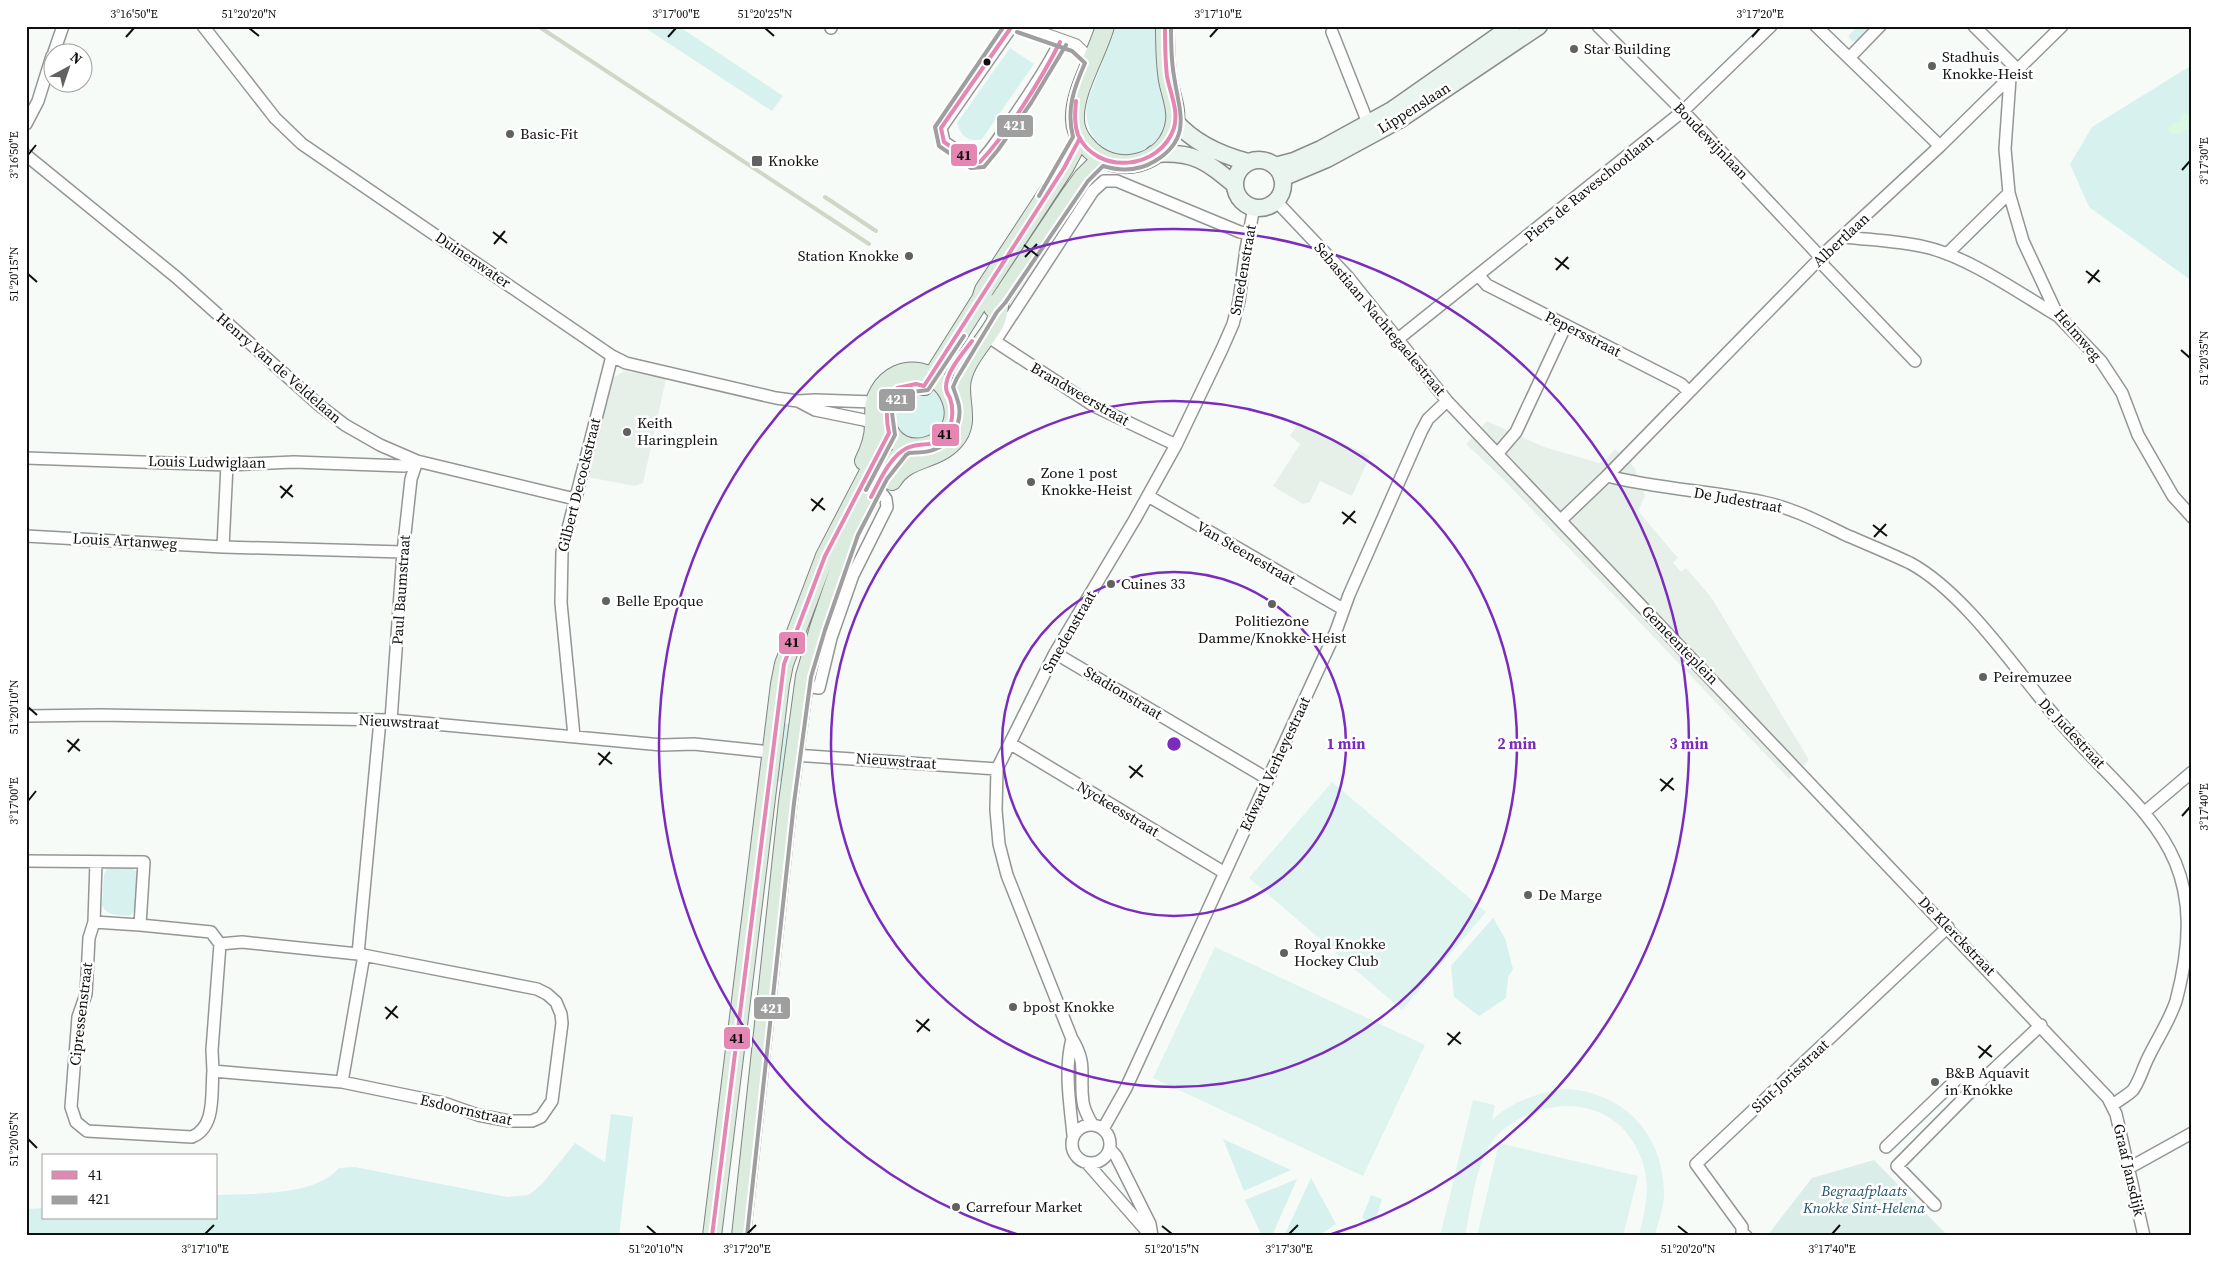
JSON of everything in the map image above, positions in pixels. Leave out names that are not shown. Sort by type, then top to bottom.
[{"type":"main road","points":[[1103,32],[1094,60],[1075,103],[1074,122],[1080,138],[1089,150],[1112,164],[1125,165],[1141,162],[1154,154],[1171,135],[1175,121],[1166,67],[1165,26]]},
{"type":"main road","name":"Lippenslaan","points":[[1279,172],[1327,159],[1370,129],[1392,110],[1512,26]]},
{"type":"main road","name":"Lippenslaan","points":[[1370,129],[1399,120],[1539,26]]},
{"type":"main road","points":[[1175,121],[1183,131],[1207,147],[1248,162],[1261,160],[1279,172],[1282,190],[1276,201],[1262,208],[1254,207],[1240,199],[1235,185],[1236,176],[1248,162]]},
{"type":"main road","points":[[712,1236],[770,752],[784,664],[827,552],[884,428],[886,404],[891,395],[897,388],[906,385],[924,386],[923,374],[980,299],[1064,168],[1080,138]]},
{"type":"main road","points":[[1154,154],[1180,153],[1190,155],[1214,167],[1235,185]]},
{"type":"main road","points":[[946,387],[951,375],[992,308],[1000,300],[1070,194],[1083,177],[1101,159]]},
{"type":"main road","points":[[846,553],[903,467],[932,457],[945,450],[962,430],[964,420],[962,379],[991,338],[1000,300]]},
{"type":"main road","points":[[923,374],[946,387],[953,407],[953,415],[946,434],[939,441],[930,445],[907,447],[893,438],[884,428],[874,402],[880,390],[887,382],[895,377],[923,374]]},
{"type":"main road","points":[[741,1236],[794,754],[804,686],[819,628],[852,532],[882,476],[907,447]]},
{"type":"street","points":[[57,42],[63,26]]},
{"type":"street","name":"Duinenwater","points":[[203,26],[275,118],[302,144],[612,356],[626,363],[798,401],[815,410],[884,428]]},
{"type":"street","points":[[1012,26],[941,128],[944,142],[974,162],[980,162],[989,151],[1046,69],[1060,42]]},
{"type":"street","points":[[1020,26],[1075,46],[1085,56],[1094,60]]},
{"type":"street","name":"Boudewijnlaan","points":[[1598,26],[1683,112],[1821,258],[1824,266],[1915,361]]},
{"type":"street","name":"Piers de Raveschootlaan","points":[[1398,339],[1683,112],[1771,26]]},
{"type":"street","points":[[1816,26],[1940,146]]},
{"type":"street","points":[[1849,58],[1880,26]]},
{"type":"street","points":[[1974,26],[2014,74]]},
{"type":"street","name":"Albertlaan","points":[[1607,476],[1688,391],[1821,258],[1940,146],[2062,26]]},
{"type":"street","points":[[1075,46],[1103,32]]},
{"type":"street","points":[[1332,32],[1370,129]]},
{"type":"street","name":"Helmweg","points":[[2014,74],[2005,149],[2009,193],[2023,241],[2058,316],[2104,366],[2122,394],[2138,434],[2173,496],[2192,517]]},
{"type":"street","points":[[26,124],[38,101],[42,88]]},
{"type":"street","name":"Henry Van de Veldelaan","points":[[26,155],[176,277],[319,405],[345,425],[380,445],[417,461],[575,499]]},
{"type":"street","points":[[991,338],[1093,191],[1104,182],[1118,181],[1240,232],[1250,234]]},
{"type":"street","points":[[1947,254],[2009,193]]},
{"type":"street","name":"Sebastiaan Nachtegaelestraat","points":[[1276,201],[1329,255],[1447,401],[1462,416]]},
{"type":"street","name":"Smedenstraat","points":[[997,768],[1011,744],[1055,653],[1176,445],[1233,324],[1239,301],[1254,207]]},
{"type":"street","points":[[1845,237],[1925,247],[1947,254],[1999,280],[2058,316]]},
{"type":"street","name":"Pepersstraat","points":[[1479,276],[1486,285],[1681,384],[1688,391]]},
{"type":"street","points":[[1498,453],[1516,432],[1566,325]]},
{"type":"street","name":"Brandweerstraat","points":[[991,338],[1094,406],[1176,445]]},
{"type":"street","name":"Gilbert Decockstraat","points":[[574,736],[561,603],[562,552],[612,356]]},
{"type":"street","name":"Duinenwater","points":[[798,401],[874,402]]},
{"type":"street","name":"Edward Verheyestraat","points":[[1097,1126],[1126,1088],[1336,631],[1343,609],[1421,432],[1428,419],[1447,401]]},
{"type":"street","name":"Gemeenteplein","points":[[1462,416],[1799,770]]},
{"type":"street","name":"Louis Ludwiglaan","points":[[26,458],[186,462],[227,465],[294,462],[404,466],[417,461]]},
{"type":"street","name":"Paul Baumstraat","points":[[386,720],[411,479],[417,461]]},
{"type":"street","points":[[223,547],[227,465]]},
{"type":"street","points":[[1561,520],[1607,476]]},
{"type":"street","name":"De Judestraat","points":[[1607,476],[1634,482],[1764,502],[1793,510],[1912,564],[1941,584],[1968,610],[2058,720],[2162,830],[2180,867],[2187,888],[2190,924],[2179,990],[2170,1018],[2156,1041],[2133,1090],[2113,1105]]},
{"type":"street","points":[[804,686],[820,688],[831,638],[853,575],[887,508],[886,499],[883,495]]},
{"type":"street","name":"Van Steenestraat","points":[[1148,496],[1343,609]]},
{"type":"street","name":"Louis Artanweg","points":[[26,536],[223,547],[403,552]]},
{"type":"street","name":"Stadionstraat","points":[[1055,653],[1268,778]]},
{"type":"street","name":"Nieuwstraat","points":[[26,716],[100,715],[386,720],[662,745],[694,744],[770,752]]},
{"type":"street","points":[[342,1082],[361,955],[386,720]]},
{"type":"street","name":"Nyckeesstraat","points":[[1011,744],[1225,874]]},
{"type":"street","name":"Nieuwstraat","points":[[794,754],[997,768]]},
{"type":"street","points":[[997,768],[999,844],[1007,875],[1072,1039],[1080,1052],[1083,1063],[1082,1102],[1085,1111],[1109,1138],[1110,1149],[1116,1156],[1150,1224],[1152,1236]]},
{"type":"street","name":"De Klerckstraat","points":[[1799,770],[2041,1025],[2113,1105]]},
{"type":"street","points":[[2146,811],[2192,772]]},
{"type":"street","points":[[26,861],[144,862],[140,925]]},
{"type":"street","name":"Cipressenstraat","points":[[96,862],[94,922],[89,938],[86,994],[78,1017],[71,1107],[76,1122],[87,1131],[192,1137],[200,1134],[210,1118],[213,1072],[212,1050],[220,944]]},
{"type":"street","points":[[94,922],[211,932],[220,944]]},
{"type":"street","name":"Sint-Jorisstraat","points":[[1746,1236],[1742,1233],[1742,1227],[1696,1164],[1948,927]]},
{"type":"street","name":"Esdoornstraat","points":[[213,1072],[342,1082],[444,1103],[478,1115],[510,1121],[532,1121],[541,1116],[552,1102],[562,1023],[559,1008],[547,994],[530,987],[361,955],[242,942],[220,944]]},
{"type":"street","points":[[1935,1205],[1897,1166],[1977,1085],[2041,1025]]},
{"type":"street","points":[[1072,1039],[1069,1052],[1069,1091],[1073,1135],[1071,1144],[1074,1154],[1087,1163],[1152,1236]]},
{"type":"street","points":[[1886,1147],[1960,1076],[1977,1085]]},
{"type":"street","name":"Graaf Jansdijk","points":[[2113,1105],[2144,1236]]},
{"type":"street","points":[[1073,1135],[1081,1127],[1097,1126]]},
{"type":"street","points":[[2129,1168],[2192,1133]]},
{"type":"street","points":[[1087,1163],[1098,1162],[1110,1149]]},
{"type":"shaded area","points":[[642,26],[678,26],[783,96],[772,111]]},
{"type":"shaded area","points":[[1116,26],[1161,26],[1168,122],[1166,129],[1148,151],[1135,156],[1123,157],[1110,152],[1100,144],[1092,133],[1087,119],[1087,103]]},
{"type":"shaded area","points":[[1858,26],[1867,26],[1869,29],[1857,41],[1852,41],[1848,36]]},
{"type":"shaded area","points":[[1010,48],[1034,64],[982,139],[969,139],[963,135],[957,123]]},
{"type":"shaded area","points":[[2192,65],[2192,281],[2089,207],[2070,164],[2092,127]]},
{"type":"shaded area","name":"Keith Haringplein","points":[[625,371],[666,379],[643,483],[635,486],[587,477],[612,378]]},
{"type":"shaded area","points":[[931,382],[947,404],[943,427],[923,441],[896,434],[890,410],[899,397]]},
{"type":"shaded area","points":[[1487,421],[1544,447],[1599,463],[1604,461],[1615,449],[1634,467],[1645,496],[1638,511],[1678,558],[1673,563],[1681,572],[1686,568],[1711,597],[1809,760],[1789,779],[1503,479],[1466,444]]},
{"type":"shaded area","points":[[1299,422],[1370,456],[1352,496],[1320,481],[1310,502],[1303,504],[1273,486],[1300,444],[1290,436]]},
{"type":"shaded area","points":[[781,723],[790,724],[783,782],[773,780]]},
{"type":"shaded area","points":[[1332,782],[1486,912],[1402,1010],[1249,878]]},
{"type":"shaded area","points":[[108,867],[130,867],[138,872],[136,910],[129,916],[110,913],[102,905],[104,874]]},
{"type":"shaded area","points":[[1493,918],[1505,938],[1513,969],[1508,977],[1506,998],[1479,1016],[1454,997],[1451,966]]},
{"type":"shaded area","points":[[1215,947],[1425,1045],[1363,1176],[1153,1078]]},
{"type":"shaded area","points":[[1564,1089],[1604,1097],[1635,1118],[1647,1133],[1656,1150],[1662,1169],[1664,1190],[1655,1236],[1639,1236],[1647,1188],[1644,1168],[1633,1141],[1622,1127],[1608,1117],[1593,1110],[1577,1106],[1560,1106],[1542,1109],[1525,1116],[1495,1137],[1486,1151],[1478,1174],[1465,1236],[1440,1236],[1473,1100],[1495,1105],[1492,1120],[1500,1113],[1525,1099]]},
{"type":"shaded area","points":[[611,1114],[633,1117],[619,1236],[26,1236],[26,1209],[42,1208],[42,1220],[218,1220],[218,1195],[282,1192],[299,1189],[328,1177],[339,1168],[355,1167],[507,1197],[528,1195],[542,1184],[575,1143],[605,1162]]},
{"type":"shaded area","points":[[1223,1139],[1291,1170],[1244,1191]]},
{"type":"shaded area","points":[[1499,1143],[1638,1176],[1623,1236],[1477,1236]]},
{"type":"shaded area","points":[[1311,1178],[1336,1224],[1318,1236],[1284,1236]]},
{"type":"shaded area","points":[[1297,1179],[1272,1236],[1262,1236],[1245,1200]]},
{"type":"shaded area","points":[[1371,1195],[1382,1199],[1375,1221],[1372,1223],[1362,1218]]},
{"type":"sand","points":[[2186,113],[2192,120],[2192,130],[2185,129],[2178,134],[2170,133],[2168,128],[2173,123],[2179,123],[2182,114]]},
{"type":"green space","name":"Begraafplaats Knokke Sint-Helena","points":[[1874,1160],[1948,1236],[1767,1236],[1812,1178]]},
{"type":"railway","points":[[538,26],[869,244]]},
{"type":"railway","points":[[825,197],[876,231]]},
{"type":"transit line","name":"421","points":[[1004,26],[935,127],[939,146],[971,168],[984,167],[998,150],[1031,103],[1066,45]]},
{"type":"transit line","name":"41","points":[[1012,26],[941,128],[944,142],[974,162],[980,162],[1013,120],[1044,72],[1060,42]]},
{"type":"transit line","name":"41","points":[[1076,101],[1075,123],[1078,135],[1087,148],[1099,157],[1113,162],[1128,163],[1156,153],[1167,142],[1174,128],[1175,121],[1175,108],[1167,76],[1165,26]]},
{"type":"transit line","name":"421","points":[[747,1236],[794,803],[811,677],[858,535],[887,479],[906,455],[930,451],[939,447],[945,444],[954,433],[959,420],[959,404],[953,387],[957,378],[997,312],[1088,181],[1103,166],[1116,169],[1143,167],[1155,161],[1175,143],[1181,123],[1172,64],[1171,26]]},
{"type":"transit line","name":"421","points":[[1017,32],[1072,51],[1085,63],[1072,99],[1070,117],[1073,137],[1039,196]]},
{"type":"transit line","name":"41","points":[[712,1236],[784,664],[825,556],[889,433],[887,409],[893,394],[897,388],[916,384],[924,386],[1064,168],[1080,138]]},
{"type":"transit line","name":"421","points":[[866,490],[895,435],[892,413],[896,400],[905,393],[928,390],[964,336]]},
{"type":"transit line","name":"41","points":[[871,497],[895,457],[912,446],[936,442],[948,431],[952,412],[950,398],[946,390],[947,381],[956,363],[972,341]]},
{"type":"place","name":"Star Building","points":[[1574,49]]},
{"type":"place","name":"Stadhuis Knokke-Heist","points":[[1932,66]]},
{"type":"place","name":"Basic-Fit","points":[[510,134]]},
{"type":"place","name":"Knokke","points":[[757,161]]},
{"type":"place","name":"Station Knokke","points":[[909,256]]},
{"type":"place","name":"Keith Haringplein","points":[[627,432]]},
{"type":"place","name":"Zone 1 post Knokke-Heist","points":[[1031,482]]},
{"type":"place","name":"Cuines 33","points":[[1111,584]]},
{"type":"place","name":"Belle Epoque","points":[[606,601]]},
{"type":"place","name":"Politiezone Damme/Knokke-Heist","points":[[1272,604]]},
{"type":"place","name":"Peiremuzee","points":[[1983,677]]},
{"type":"place","name":"De Marge","points":[[1528,895]]},
{"type":"place","name":"Royal Knokke Hockey Club","points":[[1284,953]]},
{"type":"place","name":"bpost Knokke","points":[[1013,1007]]},
{"type":"place","name":"B&B Aquavit in Knokke","points":[[1935,1082]]},
{"type":"place","name":"Carrefour Market","points":[[956,1207]]}]
